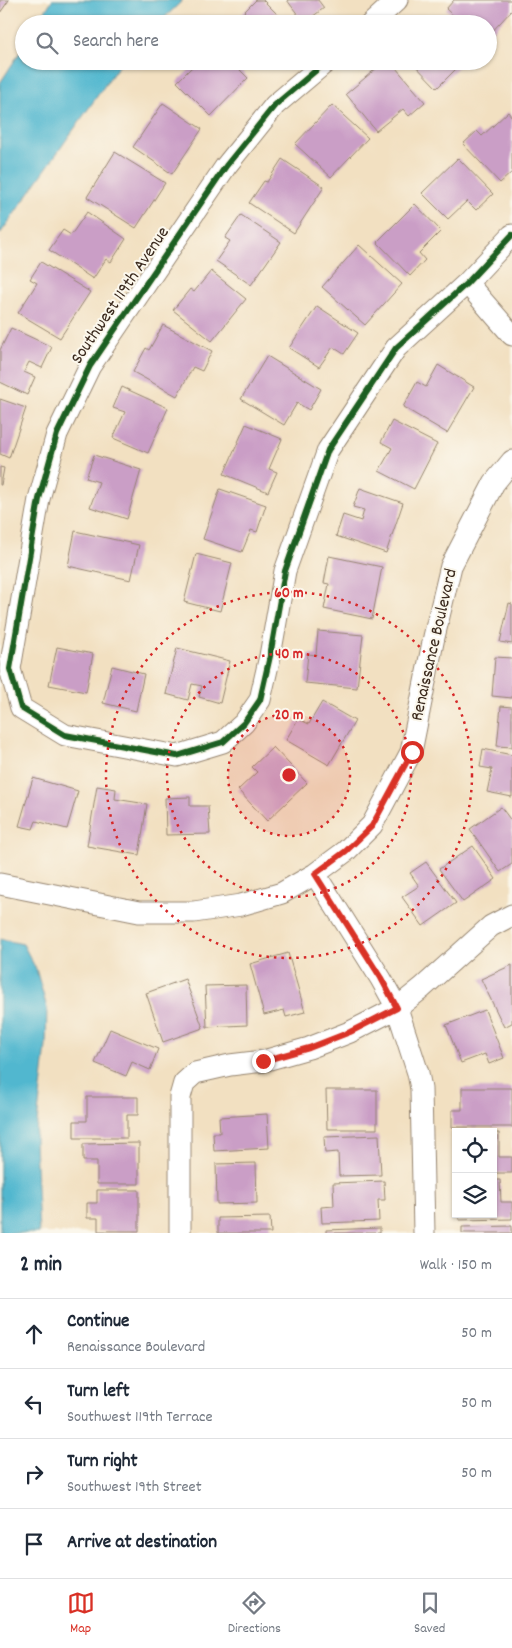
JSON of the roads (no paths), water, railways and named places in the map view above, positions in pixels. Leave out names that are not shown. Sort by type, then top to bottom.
[{"type":"street","points":[[381,15],[397,0]]},
{"type":"street","name":"Southwest 119th Avenue","points":[[316,70],[274,105],[226,166],[90,366],[57,434],[39,499],[10,669],[21,708],[65,736],[177,756],[223,742],[244,723],[260,700],[285,571],[328,450],[396,348],[467,283]]},
{"type":"street","points":[[512,235],[467,283],[512,335]]},
{"type":"street","name":"Renaissance Boulevard","points":[[0,884],[139,912],[194,912],[241,904],[282,893],[315,874],[346,851],[372,826],[412,752],[434,637],[451,566],[494,483],[512,461]]},
{"type":"street","points":[[315,874],[381,978],[397,1008],[418,1073],[421,1089],[424,1233]]},
{"type":"street","points":[[180,1233],[180,1097],[184,1083],[195,1073],[230,1065],[263,1061],[309,1048],[350,1032],[397,1008],[491,926],[512,915]]},
{"type":"water","points":[[52,0],[183,0],[167,15],[43,15]]},
{"type":"water","points":[[15,60],[15,70],[116,70],[0,234],[0,83]]},
{"type":"water","points":[[0,939],[23,944],[36,969],[47,1008],[46,1046],[35,1140],[39,1233],[0,1233]]}]
